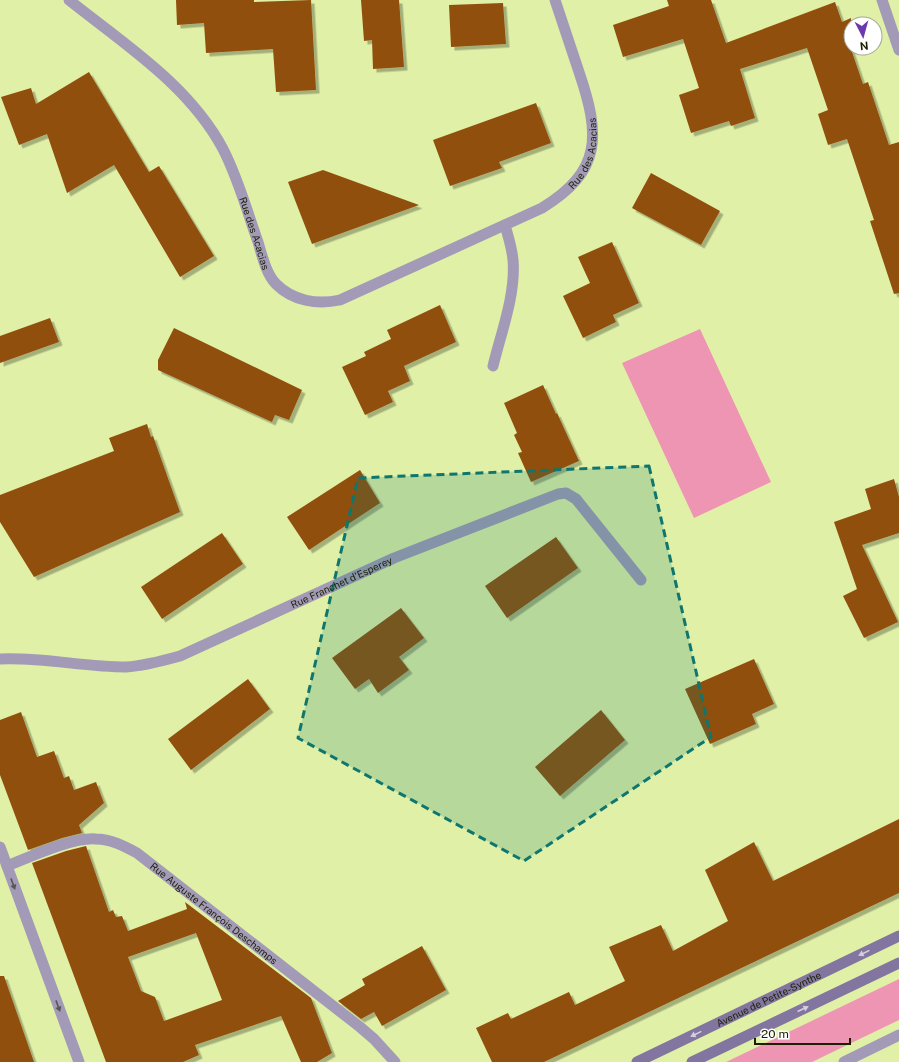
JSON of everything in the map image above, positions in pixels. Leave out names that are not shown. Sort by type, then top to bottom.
[{"type":"main road","name":"Avenue de Petite-Synthe","points":[[637,1062],[899,936]]},
{"type":"main road","points":[[692,1062],[899,963]]},
{"type":"street","name":"Rue des Acacias","points":[[69,0],[177,88],[199,112],[215,136],[232,168],[263,258],[271,276],[282,290],[292,296],[318,303],[340,300],[542,208],[567,190],[578,179],[586,166],[594,130],[590,106],[555,0]]},
{"type":"street","points":[[882,0],[899,50]]},
{"type":"street","points":[[493,366],[512,289],[512,253],[505,225]]},
{"type":"street","name":"Rue Franchet d'Esperey","points":[[0,659],[26,658],[126,667],[144,665],[174,657],[198,648],[417,549],[558,494],[566,493],[576,498],[641,580]]},
{"type":"street","name":"Rue Auguste François Deschamps","points":[[7,866],[56,848],[90,839],[113,841],[137,852],[360,1027],[374,1039],[395,1062]]},
{"type":"street","points":[[0,847],[79,1062]]},
{"type":"street","points":[[844,1062],[899,1035]]},
{"type":"highlighted area","points":[[649,466],[711,737],[524,861],[298,738],[358,478]]},
{"type":"shaded area","points":[[700,329],[771,482],[694,518],[622,363]]},
{"type":"shaded area","points":[[899,979],[899,1020],[812,1062],[726,1062]]},
{"type":"building","points":[[176,0],[254,0],[254,2],[311,0],[316,90],[276,92],[273,49],[206,53],[204,23],[177,25]]},
{"type":"building","points":[[361,0],[399,0],[404,67],[373,69],[372,40],[364,41]]},
{"type":"building","points":[[667,0],[711,0],[726,43],[835,2],[843,22],[843,56],[853,56],[863,84],[868,82],[889,145],[899,142],[899,293],[894,294],[870,221],[874,220],[847,139],[828,145],[818,114],[828,110],[807,48],[740,69],[755,118],[731,126],[729,121],[691,133],[679,95],[699,88],[683,39],[623,57],[613,25],[669,6]]},
{"type":"building","points":[[503,3],[506,44],[451,47],[449,5]]},
{"type":"building","points":[[89,72],[149,172],[159,166],[214,256],[180,277],[114,165],[67,193],[47,134],[19,145],[1,97],[31,88],[36,104]]},
{"type":"building","points":[[536,103],[551,143],[499,162],[502,168],[450,186],[433,140]]},
{"type":"building","points":[[323,170],[419,205],[312,244],[288,182]]},
{"type":"building","points":[[651,173],[720,211],[701,245],[632,208]]},
{"type":"building","points":[[612,242],[639,303],[613,315],[616,322],[583,338],[563,296],[590,283],[578,257]]},
{"type":"building","points":[[440,305],[456,342],[404,366],[410,381],[388,391],[393,402],[365,415],[342,367],[366,356],[364,352],[391,339],[387,330]]},
{"type":"building","points":[[50,318],[59,342],[0,363],[0,336]]},
{"type":"building","points":[[174,328],[302,390],[289,420],[275,415],[272,422],[158,370],[158,360]]},
{"type":"building","points":[[543,385],[579,461],[531,482],[518,453],[522,452],[514,435],[517,433],[504,403]]},
{"type":"building","points":[[147,424],[151,437],[153,436],[180,512],[34,577],[0,522],[0,495],[114,451],[109,438]]},
{"type":"building","points":[[360,470],[380,503],[309,550],[287,517]]},
{"type":"building","points":[[894,479],[899,497],[899,533],[862,545],[898,622],[864,638],[843,596],[857,589],[834,522],[871,509],[865,489]]},
{"type":"building","points":[[222,533],[243,564],[162,619],[141,587]]},
{"type":"building","points":[[556,537],[578,568],[507,618],[485,586]]},
{"type":"building","points":[[401,608],[424,638],[399,657],[409,670],[378,693],[369,679],[355,689],[332,658]]},
{"type":"building","points":[[754,659],[774,704],[752,714],[756,724],[710,744],[685,689]]},
{"type":"building","points":[[248,679],[270,709],[191,770],[168,739]]},
{"type":"building","points":[[601,710],[625,740],[560,796],[535,767]]},
{"type":"building","points":[[21,712],[37,757],[54,751],[64,778],[69,776],[74,790],[96,782],[104,803],[79,825],[82,833],[62,838],[28,850],[0,775],[0,720]]},
{"type":"building","points":[[899,819],[899,893],[544,1062],[492,1062],[476,1028],[508,1013],[511,1019],[569,992],[575,1005],[625,981],[609,947],[661,925],[673,951],[728,921],[705,870],[754,842],[773,881]]},
{"type":"building","points":[[86,846],[109,912],[113,910],[116,917],[122,916],[128,931],[187,909],[185,902],[311,998],[332,1053],[317,1062],[301,1062],[281,1016],[195,1045],[199,1055],[183,1062],[106,1062],[32,863],[66,851]],"holes":[[[196,933],[222,1000],[164,1021],[155,997],[141,991],[128,957]]]},
{"type":"building","points":[[422,946],[446,990],[382,1026],[374,1012],[361,1019],[338,1001],[365,985],[362,979]]},
{"type":"building","points":[[0,976],[4,976],[34,1062],[0,1062]]}]
